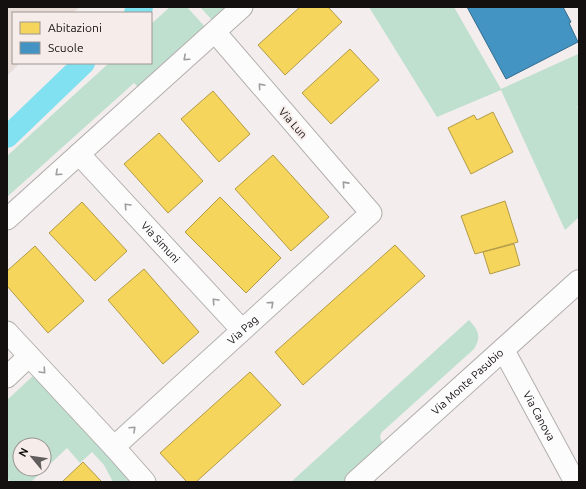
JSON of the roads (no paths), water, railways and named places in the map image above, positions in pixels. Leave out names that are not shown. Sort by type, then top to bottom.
[{"type":"main road","name":"Via Monte Pasubio","points":[[356,482],[579,281]]},
{"type":"street","points":[[7,218],[242,7]]},
{"type":"street","name":"Via Lun","points":[[215,32],[371,213]]},
{"type":"street","name":"Via Simuni","points":[[79,154],[242,330]]},
{"type":"street","name":"Via Pag","points":[[114,447],[371,213]]},
{"type":"street","points":[[7,332],[145,482]]},
{"type":"street","name":"Via Canova","points":[[503,349],[575,482]]},
{"type":"street","points":[[7,377],[29,356]]},
{"type":"waterway","points":[[136,12],[142,7]]},
{"type":"waterway","points":[[7,137],[83,64]]}]
